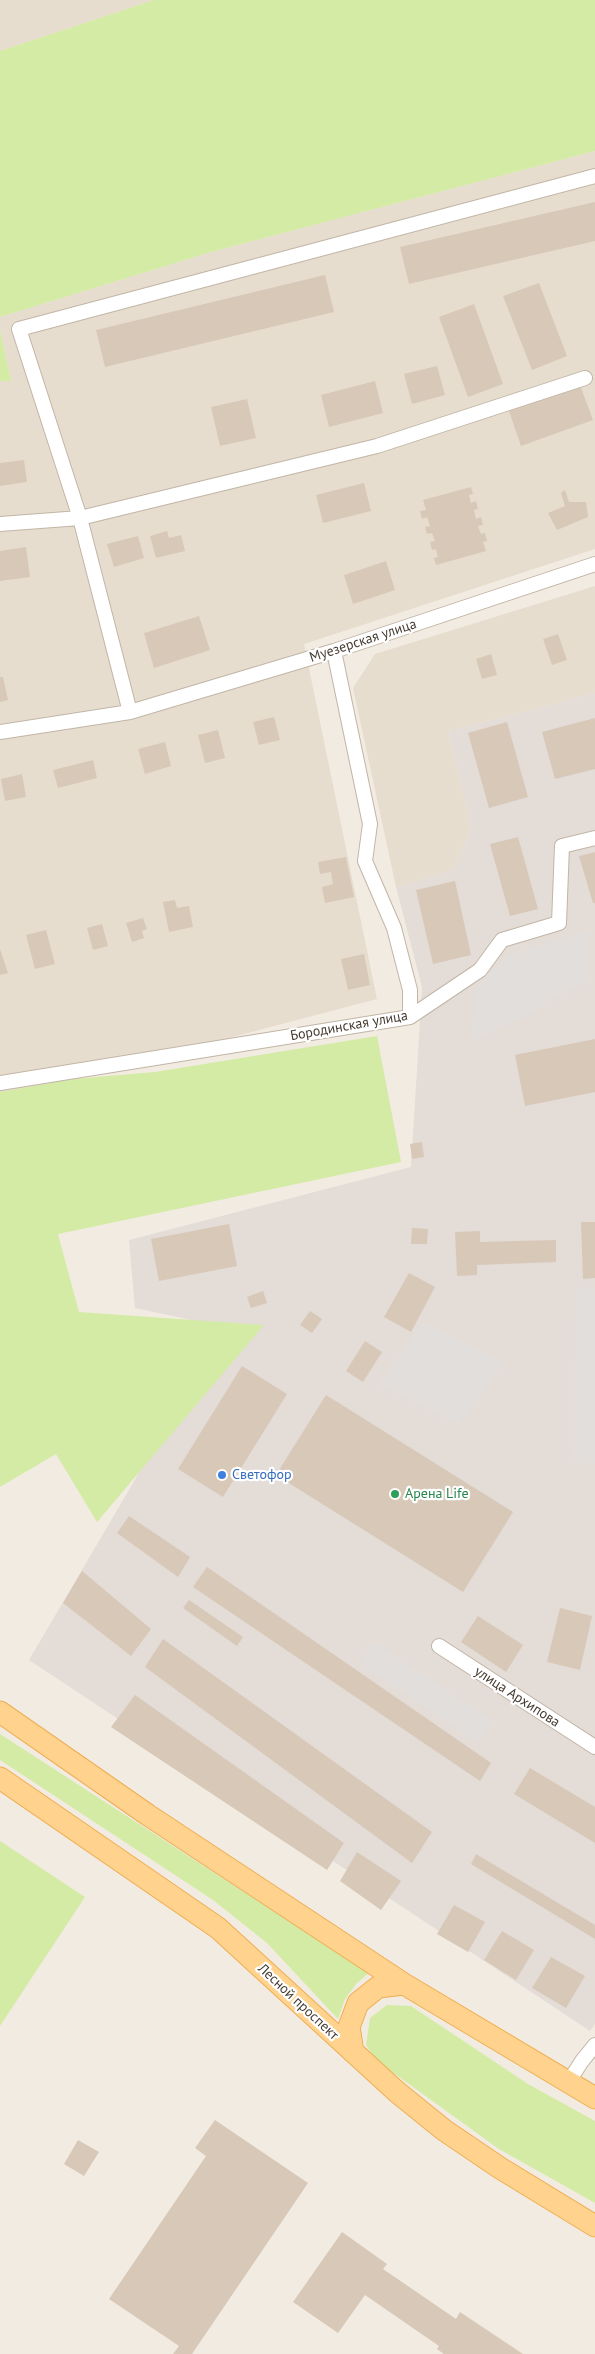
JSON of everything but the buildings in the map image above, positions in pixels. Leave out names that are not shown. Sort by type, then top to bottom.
[{"type":"main road","points":[[0,1712],[148,1815],[404,1984],[595,2098]]},
{"type":"main road","name":"Лесной проспект","points":[[0,1778],[218,1928],[397,2092],[444,2130],[500,2168],[595,2226]]},
{"type":"main road","points":[[353,2052],[349,2027],[358,2003],[378,1987],[404,1984]]},
{"type":"street","points":[[130,712],[80,518],[19,329],[595,176]]},
{"type":"street","points":[[0,524],[80,518],[377,446],[585,378]]},
{"type":"street","name":"Муезерская улица","points":[[0,732],[130,712],[334,651],[595,564]]},
{"type":"street","points":[[334,651],[370,824],[365,861],[394,928],[410,990],[410,1017]]},
{"type":"street","name":"Бородинская улица","points":[[0,1083],[410,1017],[480,970],[502,940],[559,923],[562,846],[595,838]]},
{"type":"street","name":"улица Архипова","points":[[439,1646],[595,1747]]},
{"type":"street","points":[[569,2081],[595,2045]]},
{"type":"shaded area","points":[[0,0],[154,0],[0,51]]},
{"type":"shaded area","points":[[595,151],[595,549],[304,644],[377,999],[73,1079],[0,1092],[0,381],[11,381],[0,329],[0,317],[211,252]]},
{"type":"shaded area","points":[[595,586],[595,693],[448,731],[471,827],[454,869],[396,887],[353,688],[375,654]]},
{"type":"shaded area","points":[[595,693],[595,2024],[590,2031],[29,1660],[143,1466],[243,1331],[135,1308],[129,1240],[411,1167],[422,987],[396,887],[454,869],[471,827],[448,731]]},
{"type":"shaded area","points":[[586,931],[586,981],[526,1015],[471,1041],[476,987],[505,957]]},
{"type":"shaded area","points":[[576,1287],[595,1289],[595,1464],[574,1462]]},
{"type":"shaded area","points":[[423,1322],[504,1363],[458,1425],[378,1385]]},
{"type":"shaded area","points":[[373,1642],[492,1720],[477,1742],[360,1663]]},
{"type":"green space","points":[[154,0],[595,0],[595,151],[211,252],[0,317],[0,51]]},
{"type":"green space","points":[[0,329],[11,381],[0,381]]},
{"type":"green space","points":[[377,1036],[401,1162],[58,1234],[79,1312],[264,1325],[97,1522],[56,1454],[0,1487],[0,1092],[73,1079],[155,1072]]},
{"type":"green space","points":[[0,1734],[369,1973],[357,1983],[345,1999],[338,2019],[267,1943],[213,1900],[0,1760]]},
{"type":"green space","points":[[0,1841],[85,1897],[0,2026]]},
{"type":"green space","points":[[387,2005],[411,2006],[528,2084],[595,2121],[595,2203],[499,2149],[377,2061],[366,2045],[370,2018]]},
{"type":"place","name":"Светофор","points":[[222,1475]]},
{"type":"place","name":"Арена Life","points":[[395,1494]]}]
